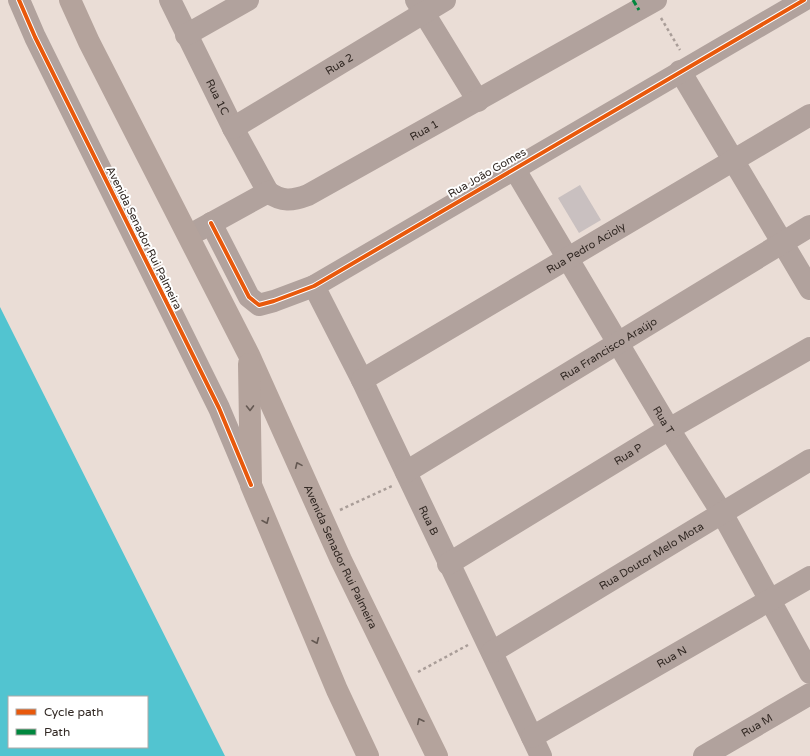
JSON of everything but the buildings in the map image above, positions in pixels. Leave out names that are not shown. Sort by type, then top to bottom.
[{"type":"main road","name":"Avenida Senador Rui Palmeira","points":[[70,0],[89,42],[249,355],[322,518],[437,756]]},
{"type":"main road","name":"Avenida Senador Rui Palmeira","points":[[249,355],[251,485],[336,690],[368,756]]},
{"type":"street","name":"Avenida Senador Rui Palmeira","points":[[19,0],[38,44],[220,408],[251,485]]},
{"type":"street","name":"Rua 1C","points":[[170,0],[233,128],[268,192]]},
{"type":"street","points":[[186,35],[248,0]]},
{"type":"street","name":"Rua 2","points":[[233,128],[420,6],[445,0]]},
{"type":"street","name":"Rua 1","points":[[268,192],[284,201],[297,199],[308,195],[656,0]]},
{"type":"street","name":"Rua João Gomes","points":[[211,223],[245,291],[255,303],[263,305],[314,286],[804,0]]},
{"type":"street","points":[[420,6],[478,101]]},
{"type":"street","points":[[680,71],[810,289]]},
{"type":"street","name":"Rua Pedro Acioly","points":[[362,380],[810,115]]},
{"type":"street","name":"Rua T","points":[[514,168],[669,429],[722,513],[810,673]]},
{"type":"street","points":[[189,236],[268,192]]},
{"type":"street","name":"Rua Francisco Araújo","points":[[407,475],[810,226]]},
{"type":"street","name":"Rua B","points":[[314,286],[362,380],[448,564],[537,746]]},
{"type":"street","name":"Rua P","points":[[448,564],[669,429],[810,348]]},
{"type":"street","name":"Rua Doutor Melo Mota","points":[[488,644],[722,513],[810,460]]},
{"type":"street","name":"Rua N","points":[[537,746],[770,600],[810,577]]},
{"type":"street","name":"Rua M","points":[[704,756],[810,694]]},
{"type":"path","points":[[665,24],[680,50]]},
{"type":"path","points":[[322,518],[407,475]]},
{"type":"path","points":[[400,681],[488,644]]},
{"type":"water","points":[[0,307],[225,756],[0,756]]},
{"type":"marked path","points":[[633,0],[639,10]]},
{"type":"cycle path","points":[[19,0],[35,37],[219,408],[251,485]]},
{"type":"cycle path","points":[[211,223],[249,297],[259,305],[314,286],[804,0]]}]
